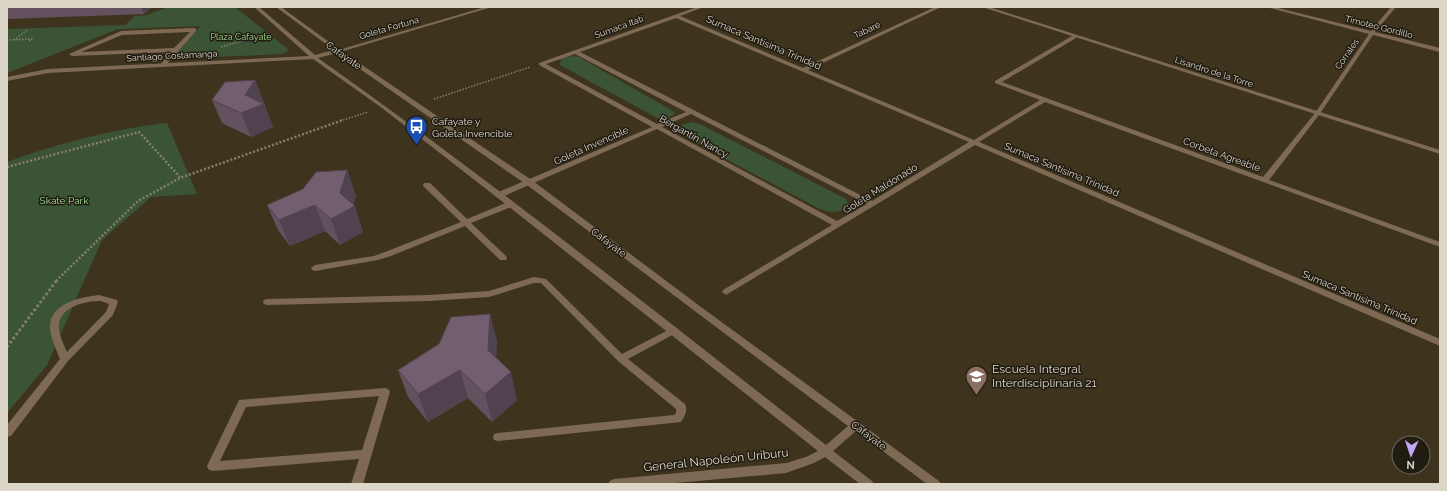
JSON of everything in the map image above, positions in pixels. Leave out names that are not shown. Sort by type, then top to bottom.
[{"type":"street","name":"Cafayate","points":[[257,7],[314,58],[384,107],[511,204],[868,484]]},
{"type":"street","name":"Cafayate","points":[[278,7],[338,51],[530,183],[935,484]]},
{"type":"street","name":"Goleta Fortuna","points":[[338,51],[490,7]]},
{"type":"street","name":"Sumaca Itatí","points":[[542,64],[702,7]]},
{"type":"street","name":"Tabaré","points":[[803,70],[939,7]]},
{"type":"street","name":"Lisandro de la Torre","points":[[984,7],[1074,37],[1440,152]]},
{"type":"street","name":"Timoteo Gordillo","points":[[1268,7],[1440,50]]},
{"type":"street","name":"Corrales","points":[[1265,180],[1317,114],[1372,33],[1394,7]]},
{"type":"street","name":"Sumaca Santísima Trinidad","points":[[675,16],[974,142],[1440,343]]},
{"type":"street","points":[[163,65],[194,30],[121,33],[72,54],[176,50]]},
{"type":"street","name":"Corbeta Agreable","points":[[1074,37],[997,82],[1440,245]]},
{"type":"street","name":"Santiago Costamanga","points":[[7,79],[48,71],[314,58],[338,51]]},
{"type":"street","name":"Bergantín Nancy","points":[[576,52],[873,204]]},
{"type":"street","name":"Bergantín Nancy","points":[[542,64],[838,225]]},
{"type":"street","name":"Goleta Maldonado","points":[[726,292],[1044,100]]},
{"type":"street","name":"Goleta Invencible","points":[[499,195],[530,183],[691,112]]},
{"type":"street","points":[[427,185],[503,258]]},
{"type":"street","points":[[315,268],[375,258],[388,254],[511,204]]},
{"type":"street","points":[[267,302],[429,298],[489,294],[534,280],[539,280],[543,282],[621,358],[681,407],[681,414],[677,419],[498,437]]},
{"type":"street","points":[[7,433],[65,359],[110,313],[114,302],[100,298],[80,301],[61,310],[55,321],[55,332],[65,359]]},
{"type":"street","points":[[621,358],[673,330]]},
{"type":"street","points":[[357,484],[385,392],[243,403],[212,466],[366,454]]},
{"type":"street","name":"General Napoleón Uriburu","points":[[614,484],[786,468],[810,460],[826,451],[856,425]]},
{"type":"path","points":[[13,40],[27,30]]},
{"type":"path","points":[[218,48],[282,30]]},
{"type":"path","points":[[7,40],[32,39],[29,42]]},
{"type":"path","points":[[417,104],[542,64]]},
{"type":"path","points":[[7,346],[60,276],[138,200],[180,178],[384,107]]},
{"type":"path","points":[[7,167],[139,132],[180,178]]},
{"type":"green space","name":"Plaza Cafayate","points":[[168,7],[235,7],[289,50],[282,54],[169,59],[201,26],[118,29],[7,73],[7,29],[125,25],[135,16],[147,15]]},
{"type":"green space","points":[[574,56],[579,57],[673,111],[675,114],[665,119],[659,119],[560,65],[561,59]]},
{"type":"green space","points":[[691,122],[700,124],[846,199],[849,205],[843,210],[836,212],[820,209],[679,134],[677,131],[678,126]]},
{"type":"green space","name":"Skate Park","points":[[167,123],[197,194],[151,197],[102,240],[47,365],[7,413],[7,162],[46,149],[106,133]]},
{"type":"building","points":[[255,80],[245,95],[264,104],[241,113],[212,100],[225,82]]},
{"type":"building","points":[[347,170],[340,193],[355,206],[331,219],[315,205],[279,220],[267,205],[303,189],[316,172]]},
{"type":"building","points":[[490,314],[488,350],[511,372],[485,394],[460,370],[418,394],[398,370],[439,344],[451,317]]},
{"type":"place","name":"Cafayate y Goleta Invencible","points":[[417,146]]},
{"type":"place","name":"Escuela Integral Interdisciplinaria 21","points":[[977,396]]}]
